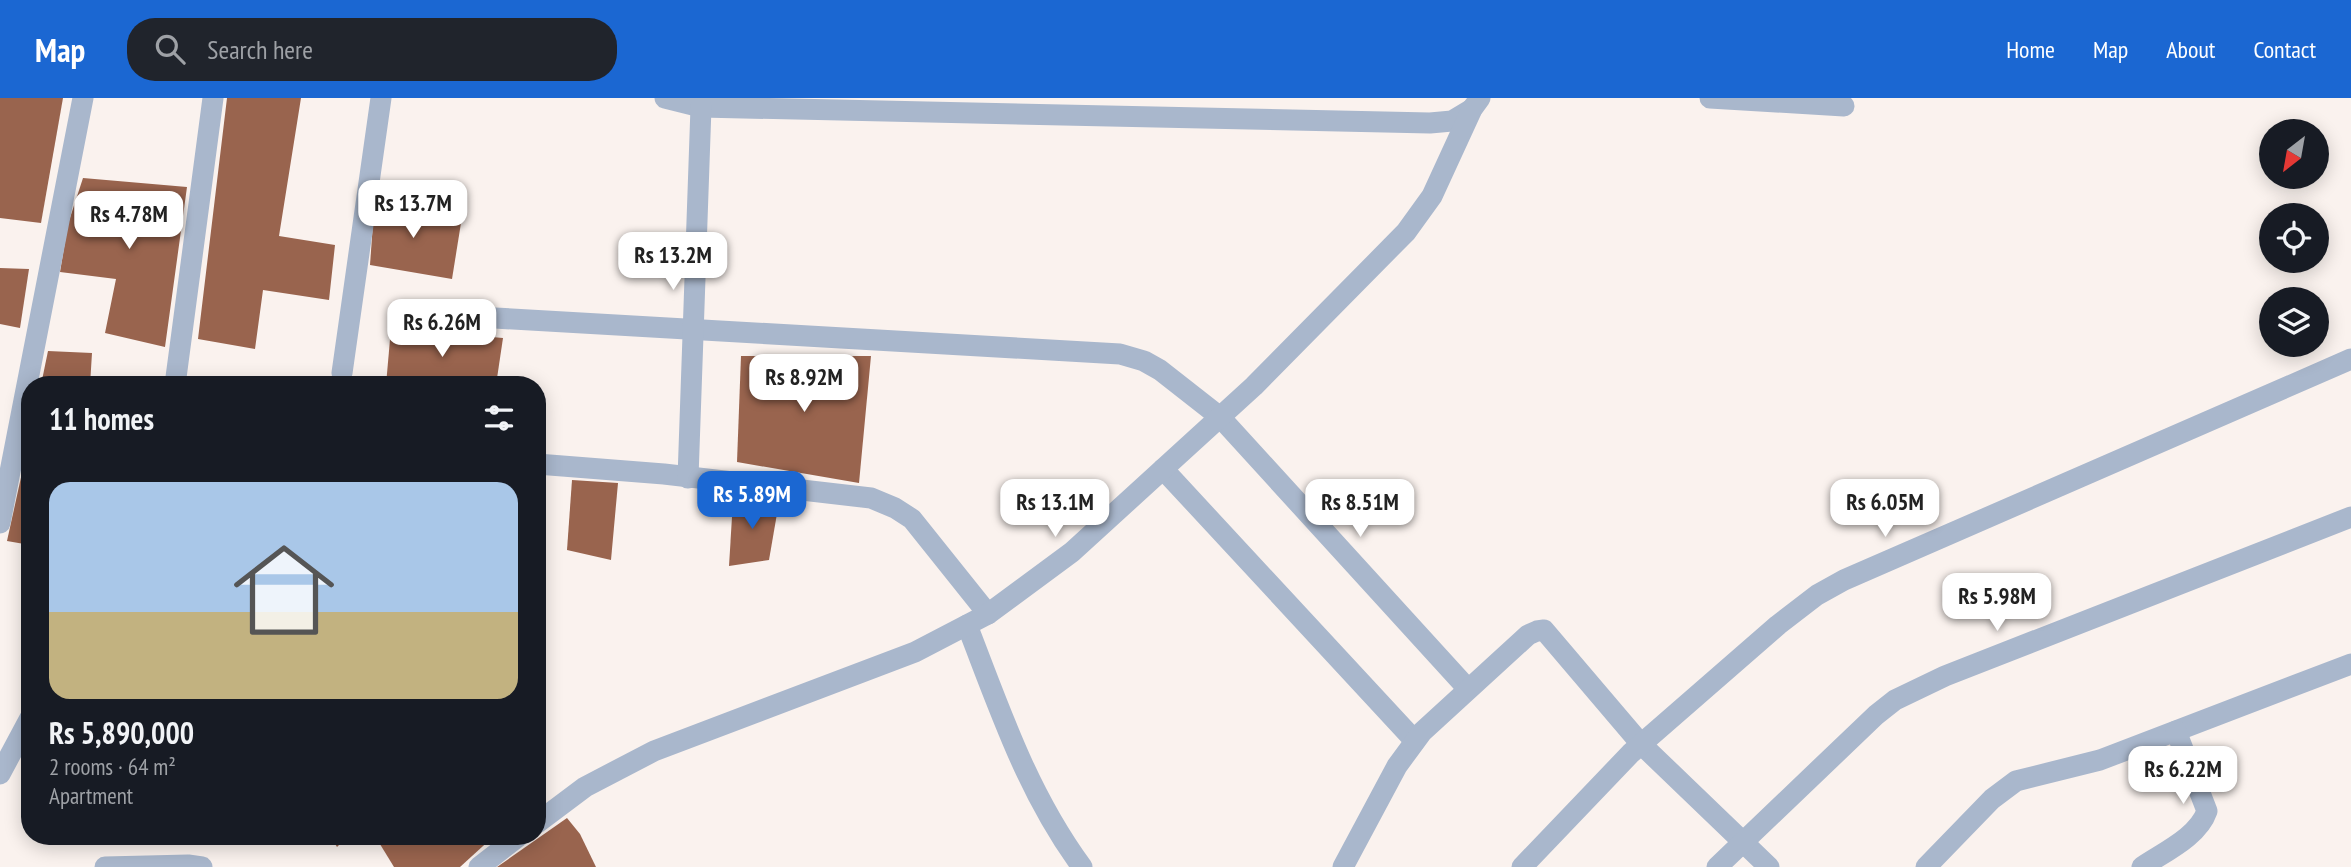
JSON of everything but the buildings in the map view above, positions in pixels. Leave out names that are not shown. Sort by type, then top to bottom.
[{"type":"street","points":[[29,376],[83,98]]},
{"type":"street","points":[[176,376],[213,98]]},
{"type":"street","points":[[342,373],[382,98]]},
{"type":"street","points":[[665,98],[701,107],[1430,123],[1452,121],[1476,104]]},
{"type":"street","points":[[1710,98],[1844,106]]},
{"type":"street","points":[[546,816],[586,787],[654,751],[915,652],[988,614],[1072,552],[1254,386],[1406,232],[1432,197],[1476,104]]},
{"type":"street","points":[[688,478],[701,107]]},
{"type":"street","points":[[495,318],[1120,354],[1144,361],[1160,370],[1220,417],[1468,689]]},
{"type":"street","points":[[1522,867],[1641,744],[1777,625],[1817,595],[1844,580],[2351,359]]},
{"type":"street","points":[[0,523],[21,415]]},
{"type":"street","points":[[546,465],[871,498],[912,519],[988,614]]},
{"type":"street","points":[[1163,469],[1415,741]]},
{"type":"street","points":[[1717,867],[1895,700],[1945,676],[2351,517]]},
{"type":"street","points":[[967,625],[1032,788],[1061,838],[1082,867]]},
{"type":"street","points":[[1343,867],[1397,766],[1422,732],[1528,635],[1544,630],[1641,744],[1769,867]]},
{"type":"street","points":[[1926,867],[1992,799],[2016,781],[2100,760],[2351,664]]},
{"type":"street","points":[[2145,866],[2192,833],[2203,823],[2207,811],[2176,731]]},
{"type":"street","points":[[0,775],[21,735]]},
{"type":"street","points":[[479,867],[507,845]]},
{"type":"street","points":[[104,867],[202,867]]}]
